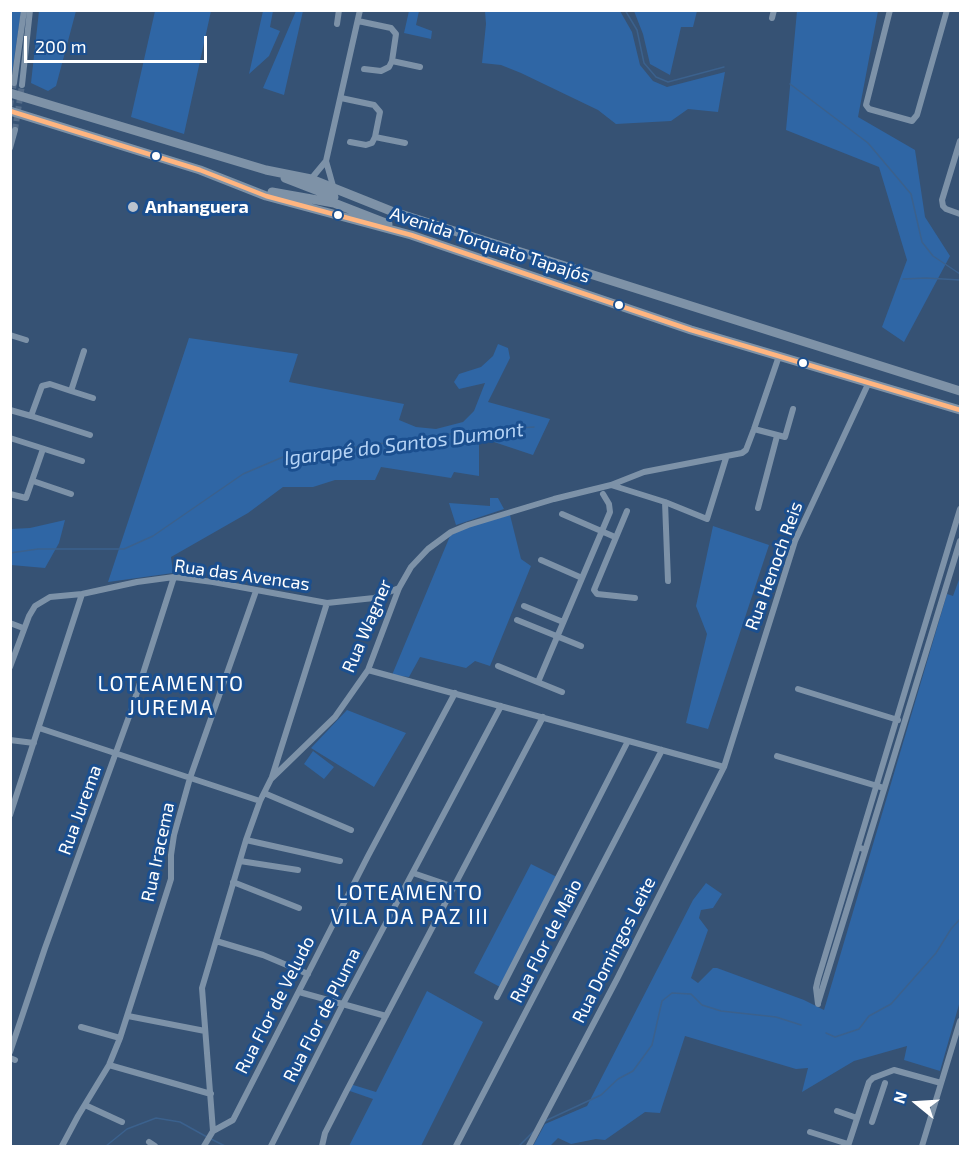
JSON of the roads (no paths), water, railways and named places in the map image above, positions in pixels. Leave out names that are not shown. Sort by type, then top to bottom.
[{"type":"highway","name":"Avenida Torquato Tapajós","points":[[10,93],[266,170],[311,179],[391,211],[960,391]]},
{"type":"highway","name":"Avenida Torquato Tapajós","points":[[10,111],[191,167],[266,196],[411,235],[692,330],[960,410]]},
{"type":"highway","points":[[266,170],[345,201],[391,211]]},
{"type":"street","points":[[14,82],[24,10]]},
{"type":"street","points":[[22,85],[30,10]]},
{"type":"street","points":[[337,24],[339,10]]},
{"type":"street","points":[[311,179],[326,161],[360,10]]},
{"type":"street","points":[[772,18],[774,10]]},
{"type":"street","points":[[890,10],[866,102],[869,109],[912,121],[917,115],[947,10]]},
{"type":"street","points":[[358,21],[394,30],[396,34],[392,62],[385,70],[364,69]]},
{"type":"street","points":[[392,62],[420,67]]},
{"type":"street","points":[[341,98],[377,106],[380,112],[375,136],[369,145],[350,142]]},
{"type":"street","points":[[10,148],[15,130]]},
{"type":"street","points":[[375,136],[405,143]]},
{"type":"street","points":[[960,141],[942,200],[946,209],[960,214]]},
{"type":"street","points":[[326,161],[333,186]]},
{"type":"street","points":[[10,335],[26,340]]},
{"type":"street","points":[[71,391],[84,351]]},
{"type":"street","name":"Rua Wagner","points":[[212,1133],[202,988],[246,840],[260,801],[271,779],[335,717],[368,670],[399,588],[411,567],[428,549],[451,532],[516,510],[611,485],[644,472],[738,455],[746,450],[779,356]]},
{"type":"street","name":"Rua Henoch Reis","points":[[724,767],[795,541],[869,382]]},
{"type":"street","points":[[32,417],[42,386],[50,384],[93,398]]},
{"type":"street","points":[[754,429],[785,437],[793,409]]},
{"type":"street","points":[[10,410],[90,435]]},
{"type":"street","points":[[758,508],[777,436]]},
{"type":"street","points":[[10,438],[82,461]]},
{"type":"street","points":[[10,494],[26,498],[43,449]]},
{"type":"street","points":[[611,485],[665,502],[707,519],[726,458]]},
{"type":"street","points":[[33,481],[70,494]]},
{"type":"street","points":[[538,682],[610,512],[609,504],[603,494]]},
{"type":"street","points":[[665,502],[668,581]]},
{"type":"street","points":[[881,787],[897,719],[960,508]]},
{"type":"street","points":[[627,511],[595,592],[635,598]]},
{"type":"street","points":[[562,514],[615,537]]},
{"type":"street","points":[[818,1004],[816,988],[818,979],[904,722],[960,541]]},
{"type":"street","points":[[947,554],[956,556]]},
{"type":"street","points":[[540,560],[582,578]]},
{"type":"street","name":"Rua das Avencas","points":[[10,667],[23,628],[35,606],[50,597],[82,594],[137,582],[174,577],[327,603],[374,598],[399,588]]},
{"type":"street","name":"Rua Jurema","points":[[10,1052],[116,752],[174,577]]},
{"type":"street","name":"Rua Iracema","points":[[62,1146],[109,1065],[128,1016],[171,879],[174,835],[190,778],[256,591]]},
{"type":"street","points":[[10,815],[82,594]]},
{"type":"street","points":[[271,779],[327,603]]},
{"type":"street","points":[[524,606],[563,622]]},
{"type":"street","points":[[517,620],[581,646]]},
{"type":"street","points":[[10,623],[23,628]]},
{"type":"street","points":[[926,625],[934,628]]},
{"type":"street","points":[[498,666],[562,692]]},
{"type":"street","points":[[368,670],[724,767]]},
{"type":"street","points":[[798,689],[904,722]]},
{"type":"street","name":"Rua Flor de Veludo","points":[[212,1133],[233,1120],[368,856],[455,693]]},
{"type":"street","name":"Rua Flor de Pluma","points":[[271,1146],[343,1004],[501,706]]},
{"type":"street","points":[[322,1146],[325,1133],[543,717]]},
{"type":"street","points":[[39,728],[260,801]]},
{"type":"street","points":[[10,740],[34,743]]},
{"type":"street","points":[[497,997],[628,741]]},
{"type":"street","name":"Rua Flor de Maio","points":[[456,1146],[662,750]]},
{"type":"street","points":[[777,756],[881,787]]},
{"type":"street","name":"Rua Domingos Leite","points":[[529,1146],[617,979],[724,767]]},
{"type":"street","points":[[264,793],[351,830]]},
{"type":"street","points":[[246,840],[340,861]]},
{"type":"street","points":[[240,861],[298,870]]},
{"type":"street","points":[[413,873],[454,887]]},
{"type":"street","points":[[233,882],[299,908]]},
{"type":"street","points":[[216,941],[263,955],[308,974]]},
{"type":"street","points":[[299,992],[386,1016]]},
{"type":"street","points":[[128,1016],[205,1031]]},
{"type":"street","points":[[922,1146],[960,1022]]},
{"type":"street","points":[[81,1027],[120,1038]]},
{"type":"street","points":[[109,1065],[211,1094]]},
{"type":"street","points":[[810,1132],[848,1145],[873,1078],[894,1070],[941,1083]]},
{"type":"street","points":[[872,1122],[885,1083]]},
{"type":"street","points":[[867,1089],[881,1094]]},
{"type":"street","points":[[85,1105],[122,1122]]},
{"type":"street","points":[[837,1111],[857,1118]]},
{"type":"street","points":[[205,1145],[212,1133]]},
{"type":"street","points":[[149,1142],[155,1146]]},
{"type":"waterway","points":[[625,10],[637,30],[644,63],[656,77],[668,82],[724,67]]},
{"type":"waterway","points":[[790,84],[868,143],[911,194],[922,242],[933,256],[960,274]]},
{"type":"waterway","name":"Igarapé do Santos Dumont","points":[[903,279],[960,280]]},
{"type":"waterway","name":"Igarapé do Santos Dumont","points":[[10,553],[38,549],[124,549],[153,536],[243,474],[283,457],[473,431],[534,427]]},
{"type":"waterway","points":[[826,1033],[835,1037],[859,1029],[869,1016],[891,1004],[936,953],[960,919]]},
{"type":"waterway","points":[[545,1121],[601,1095],[618,1079],[633,1071],[652,1045],[662,1001],[672,993],[691,994],[702,1005],[721,1011],[776,1017],[801,1025]]},
{"type":"waterway","points":[[106,1146],[127,1129],[156,1118],[180,1122],[207,1137]]},
{"type":"waterway","points":[[519,1146],[533,1132]]},
{"type":"waterway","points":[[211,1139],[225,1146]]},
{"type":"tunnel","points":[[10,106],[14,83]]},
{"type":"tunnel","points":[[15,130],[22,85]]},
{"type":"place","name":"Anhanguera","points":[[133,207]]},
{"type":"district","name":"LOTEAMENTO JUREMA","points":[[171,696]]},
{"type":"district","name":"LOTEAMENTO VILA DA PAZ III","points":[[410,905]]}]
